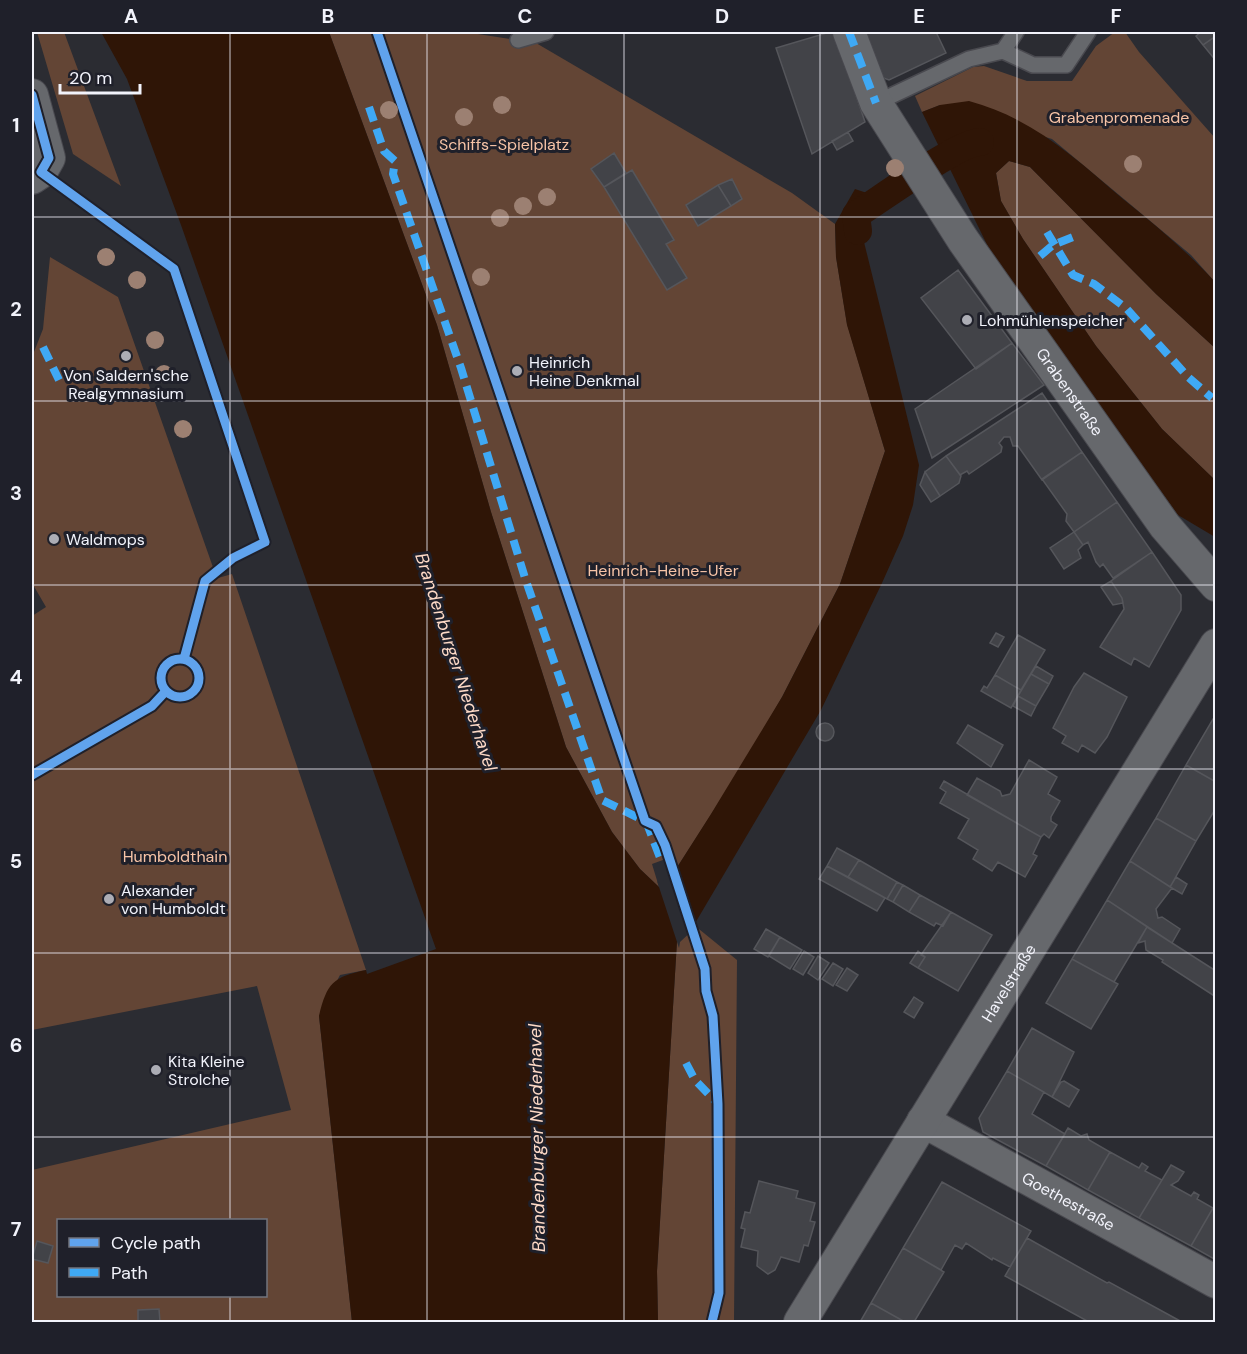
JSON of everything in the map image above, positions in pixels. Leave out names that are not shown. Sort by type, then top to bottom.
[{"type":"street","name":"Grabenstraße","points":[[849,32],[876,103],[979,263],[1166,526],[1215,585]]},
{"type":"street","points":[[32,95],[49,158],[36,175]]},
{"type":"street","name":"Havelstraße","points":[[800,1323],[1215,645]]},
{"type":"street","name":"Goethestraße","points":[[923,1121],[1215,1282]]},
{"type":"lane","points":[[518,40],[546,32]]},
{"type":"lane","points":[[1004,51],[1016,32]]},
{"type":"lane","points":[[876,103],[969,59],[1004,51],[1033,65],[1066,65],[1088,32]]},
{"type":"green space","points":[[37,32],[64,32],[121,186],[73,154]]},
{"type":"green space","name":"Heinrich-Heine-Ufer","points":[[329,32],[465,32],[536,43],[792,193],[835,224],[836,257],[847,324],[885,451],[840,584],[782,697],[741,768],[676,869],[671,857],[652,864],[659,887],[640,869],[612,832],[566,747],[491,512],[437,325]]},
{"type":"green space","name":"Grabenpromenade","points":[[1115,32],[1125,32],[1139,52],[1215,138],[1215,282],[1191,255],[1052,139],[940,105],[922,112],[915,96],[973,67],[984,66],[1027,81],[1072,81],[1096,46]]},
{"type":"green space","points":[[1009,161],[1030,167],[1156,294],[1215,348],[1215,480],[1162,429],[1096,346],[1023,239],[1001,201],[996,173]]},
{"type":"green space","name":"Humboldthain","points":[[50,257],[118,297],[215,573],[218,578],[232,574],[366,970],[340,975],[319,1016],[352,1322],[32,1322],[32,1170],[291,1110],[257,986],[32,1030],[32,616],[46,607],[32,583],[32,357],[43,329]]},
{"type":"green space","points":[[694,925],[737,960],[734,1322],[658,1322],[657,1271],[677,941]]},
{"type":"water","name":"Brandenburger Niederhavel","points":[[101,32],[329,32],[437,325],[491,512],[566,747],[612,832],[640,869],[659,887],[676,869],[782,697],[840,584],[885,451],[847,325],[836,257],[835,224],[855,189],[867,193],[876,205],[864,242],[919,465],[913,505],[903,536],[882,583],[821,710],[694,925],[677,941],[657,1271],[658,1322],[352,1322],[319,1016],[325,996],[333,983],[339,979],[366,970],[367,974],[436,949],[181,225],[127,79]]},
{"type":"water","points":[[969,101],[992,108],[1032,128],[1069,154],[1159,229],[1215,282],[1215,348],[1156,294],[1030,167],[1009,161],[996,173],[1001,201],[1023,239],[1096,346],[1162,429],[1215,480],[1215,537],[1178,515],[1000,271],[922,112],[940,105]]},
{"type":"pier","points":[[675,866],[695,928],[680,942],[679,948],[657,881],[660,883],[663,881]]},
{"type":"building","points":[[835,32],[865,122],[812,154],[776,48]]},
{"type":"building","points":[[863,32],[936,32],[946,53],[889,80],[878,76]]},
{"type":"building","points":[[1201,32],[1215,32],[1216,36],[1203,45],[1196,36]]},
{"type":"building","points":[[1216,36],[1216,61],[1203,45]]},
{"type":"building","points":[[848,132],[853,141],[837,150],[832,141]]},
{"type":"building","points":[[614,153],[626,173],[604,187],[591,169]]},
{"type":"building","points":[[632,170],[674,240],[666,244],[687,278],[667,290],[604,187]]},
{"type":"building","points":[[732,179],[742,199],[731,206],[718,185]]},
{"type":"building","points":[[718,185],[731,206],[698,226],[686,205]]},
{"type":"building","name":"Lohmühlenspeicher","points":[[958,270],[1012,343],[976,369],[921,298]]},
{"type":"building","points":[[1012,343],[1044,385],[932,458],[915,409]]},
{"type":"building","points":[[1042,393],[1082,452],[1042,480],[1018,446],[1013,446],[1010,437],[1004,437],[999,443],[1002,447],[1001,452],[969,474],[967,471],[960,475],[946,456]]},
{"type":"building","points":[[1082,452],[1117,502],[1074,532],[1066,521],[1067,514],[1042,479]]},
{"type":"building","points":[[946,456],[961,476],[959,483],[940,496],[925,472]]},
{"type":"building","points":[[925,472],[940,496],[931,502],[920,485]]},
{"type":"building","points":[[1117,502],[1152,552],[1113,578],[1103,564],[1100,567],[1096,562],[1088,542],[1083,545],[1074,532]]},
{"type":"building","points":[[1074,532],[1083,545],[1078,550],[1081,558],[1064,569],[1050,548]]},
{"type":"building","points":[[1152,552],[1181,595],[1181,610],[1149,667],[1134,658],[1131,665],[1100,647],[1124,609],[1122,598],[1111,581]]},
{"type":"building","points":[[1111,581],[1123,603],[1113,605],[1101,587]]},
{"type":"building","points":[[996,633],[1004,637],[998,647],[990,643]]},
{"type":"building","points":[[1018,635],[1045,650],[1021,690],[995,675]]},
{"type":"building","points":[[1036,666],[1053,676],[1049,684],[1031,674]]},
{"type":"building","points":[[1084,673],[1127,697],[1107,737],[1095,753],[1082,745],[1078,752],[1062,743],[1066,736],[1053,728],[1074,687]]},
{"type":"building","points":[[1031,674],[1049,684],[1036,706],[1018,696]]},
{"type":"building","points":[[995,675],[1021,690],[1011,708],[981,691],[984,686],[987,688]]},
{"type":"building","points":[[1018,696],[1036,706],[1031,716],[1013,706]]},
{"type":"building","points":[[1213,719],[1216,721],[1216,782],[1186,765]]},
{"type":"building","points":[[825,723],[831,726],[834,732],[831,738],[825,741],[819,738],[816,732],[819,726]]},
{"type":"building","points":[[968,725],[1003,745],[991,767],[957,743]]},
{"type":"building","points":[[1029,760],[1057,777],[1048,794],[1060,801],[1051,817],[1051,821],[1057,825],[1049,838],[1044,834],[1041,837],[967,795],[977,778],[1000,791],[1002,796],[1010,794]]},
{"type":"building","points":[[1186,765],[1216,782],[1216,808],[1196,841],[1156,818]]},
{"type":"building","points":[[944,781],[1041,837],[1033,854],[1037,856],[1025,877],[998,862],[992,871],[973,859],[978,850],[958,838],[969,819],[940,803],[946,792],[940,788]]},
{"type":"building","points":[[1156,818],[1196,841],[1170,887],[1130,861]]},
{"type":"building","points":[[837,848],[859,860],[848,877],[827,866]]},
{"type":"building","points":[[859,860],[897,882],[887,899],[848,877]]},
{"type":"building","points":[[1130,861],[1172,888],[1156,909],[1158,918],[1162,917],[1180,929],[1172,943],[1107,900]]},
{"type":"building","points":[[827,866],[885,898],[877,911],[819,879]]},
{"type":"building","points":[[1176,877],[1187,884],[1182,894],[1170,887]]},
{"type":"building","points":[[897,882],[903,885],[893,902],[887,899]]},
{"type":"building","points":[[903,885],[920,895],[909,912],[893,902]]},
{"type":"building","points":[[920,895],[951,912],[943,926],[936,923],[934,926],[909,912]]},
{"type":"building","points":[[1107,900],[1147,927],[1114,982],[1072,959]]},
{"type":"building","points":[[951,912],[992,935],[958,991],[918,968],[925,957],[921,955]]},
{"type":"building","points":[[1147,927],[1216,971],[1216,997],[1146,950],[1145,941],[1138,943]]},
{"type":"building","points":[[766,929],[780,937],[768,957],[754,949]]},
{"type":"building","points":[[780,937],[802,950],[790,969],[769,956]]},
{"type":"building","points":[[804,951],[814,957],[803,975],[793,969]]},
{"type":"building","points":[[918,951],[925,957],[918,968],[910,963]]},
{"type":"building","points":[[818,956],[829,963],[818,980],[808,973]]},
{"type":"building","points":[[1072,959],[1118,984],[1091,1029],[1046,1003]]},
{"type":"building","points":[[833,963],[843,969],[833,986],[822,979]]},
{"type":"building","points":[[847,968],[858,975],[847,991],[836,985]]},
{"type":"building","points":[[914,997],[923,1003],[914,1018],[904,1012]]},
{"type":"building","points":[[1032,1028],[1074,1052],[1052,1097],[1007,1071]]},
{"type":"building","points":[[1007,1071],[1044,1092],[1032,1114],[1065,1134],[1046,1166],[983,1132],[979,1118]]},
{"type":"building","points":[[1064,1081],[1079,1090],[1069,1107],[1052,1097]]},
{"type":"building","points":[[1068,1128],[1081,1136],[1087,1134],[1089,1140],[1110,1152],[1088,1190],[1046,1166]]},
{"type":"building","points":[[1110,1152],[1139,1168],[1142,1163],[1148,1167],[1145,1171],[1162,1180],[1139,1218],[1088,1190]]},
{"type":"building","points":[[1171,1165],[1184,1172],[1178,1181],[1171,1185],[1191,1196],[1194,1192],[1199,1195],[1197,1199],[1213,1208],[1191,1246],[1139,1218]]},
{"type":"building","points":[[759,1181],[798,1191],[796,1198],[815,1203],[810,1221],[815,1222],[808,1246],[804,1245],[799,1262],[781,1257],[775,1270],[768,1274],[757,1266],[758,1251],[741,1247],[745,1229],[741,1228],[745,1212],[750,1213]]},
{"type":"building","points":[[942,1182],[1031,1231],[1010,1267],[993,1258],[992,1260],[966,1243],[962,1249],[955,1245],[941,1270],[903,1248]]},
{"type":"building","points":[[1213,1208],[1216,1209],[1216,1260],[1191,1246]]},
{"type":"building","points":[[1027,1238],[1182,1322],[1089,1322],[1005,1276]]},
{"type":"building","points":[[37,1241],[53,1246],[48,1263],[32,1259]]},
{"type":"building","points":[[903,1248],[944,1272],[914,1322],[905,1322],[871,1303]]},
{"type":"building","points":[[871,1303],[905,1322],[860,1322]]},
{"type":"building","points":[[159,1309],[160,1322],[138,1322],[138,1310]]},
{"type":"waterway","points":[[858,231],[856,215],[937,161],[955,151],[980,142]]},
{"type":"marked path","points":[[849,32],[876,103]]},
{"type":"marked path","points":[[369,107],[384,151],[395,161],[393,174],[461,368],[525,578],[602,800],[645,821]]},
{"type":"marked path","points":[[1047,232],[1073,275],[1094,284],[1126,308],[1188,377],[1212,398]]},
{"type":"marked path","points":[[1040,256],[1053,245],[1078,235]]},
{"type":"marked path","points":[[43,347],[59,380]]},
{"type":"marked path","points":[[646,821],[661,860]]},
{"type":"marked path","points":[[686,1063],[695,1080],[718,1104]]},
{"type":"cycle path","points":[[377,32],[645,821],[656,826],[665,845],[705,969],[706,991],[713,1016],[718,1104],[719,1293],[712,1322]]},
{"type":"cycle path","points":[[32,95],[49,158],[41,172],[174,269],[265,542],[233,558],[205,581],[184,659]]},
{"type":"cycle path","points":[[180,659],[187,660],[193,665],[198,671],[199,678],[198,685],[193,691],[187,696],[180,697],[173,696],[167,691],[162,685],[161,678],[162,671],[167,665],[173,660],[180,659]]},
{"type":"cycle path","points":[[32,775],[152,706],[166,691]]},
{"type":"place","name":"Lohmühlenspeicher","points":[[967,320]]},
{"type":"place","name":"Von Saldern'sche Realgymnasium","points":[[126,356]]},
{"type":"place","name":"Heinrich Heine Denkmal","points":[[517,371]]},
{"type":"place","name":"Waldmops","points":[[54,539]]},
{"type":"place","name":"Alexander von Humboldt","points":[[109,899]]},
{"type":"place","name":"Kita Kleine Strolche","points":[[156,1070]]},
{"type":"park label","name":"Schiffs-Spielplatz","points":[[504,144]]}]
